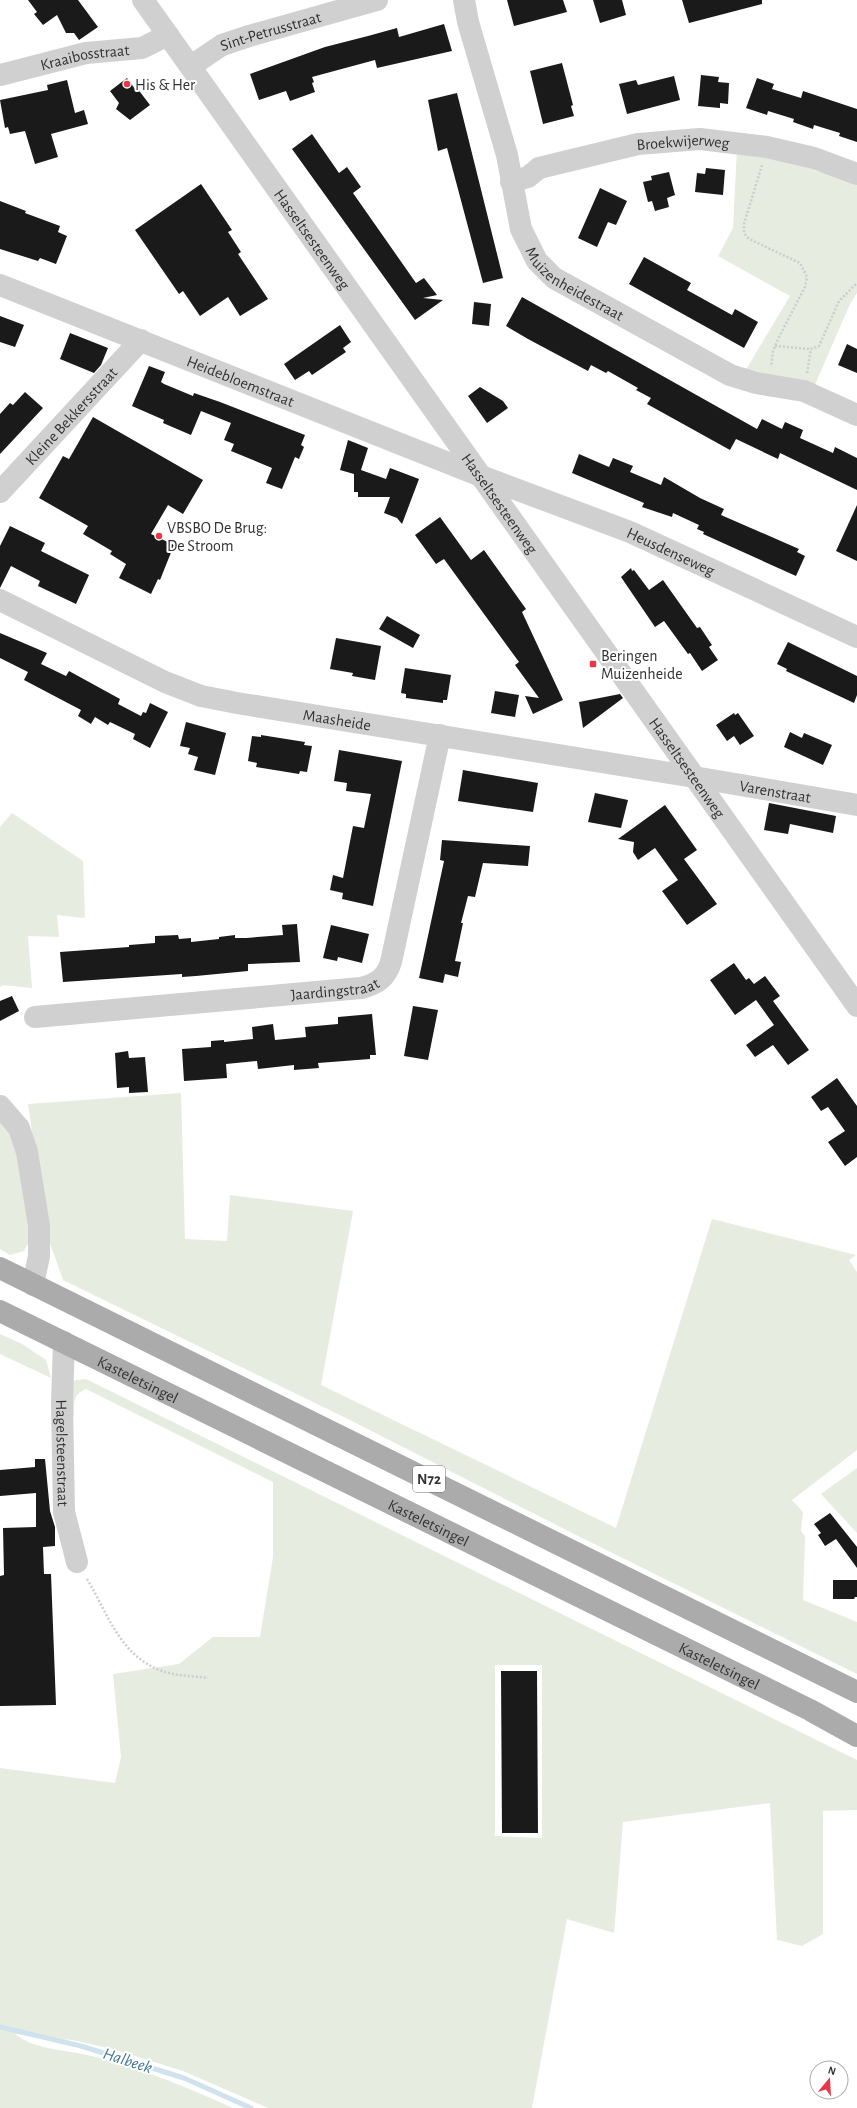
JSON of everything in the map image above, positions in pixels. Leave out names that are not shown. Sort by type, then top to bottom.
[{"type":"main road","name":"N72","points":[[0,1268],[857,1692]]},
{"type":"main road","name":"Kasteletsingel","points":[[0,1311],[810,1710],[857,1736]]},
{"type":"street","name":"Hasseltsesteenweg","points":[[143,0],[857,1006]]},
{"type":"street","name":"Sint-Petrusstraat","points":[[191,66],[222,46],[249,36],[377,0]]},
{"type":"street","name":"Muizenheidestraat","points":[[464,0],[468,22],[504,142],[521,229],[537,261],[554,278],[730,375],[756,384],[804,391],[857,415]]},
{"type":"street","name":"Kraaibosstraat","points":[[0,74],[86,53],[142,48],[168,35]]},
{"type":"street","name":"Broekwijerweg","points":[[511,182],[528,177],[539,168],[638,144],[700,139],[767,147],[814,158],[857,174]]},
{"type":"street","name":"Heidebloemstraat","points":[[0,285],[481,476]]},
{"type":"street","name":"Kleine Bekkersstraat","points":[[0,492],[141,340]]},
{"type":"street","name":"Heusdenseweg","points":[[481,476],[630,532],[857,637]]},
{"type":"street","name":"Maasheide","points":[[0,600],[165,682],[202,696],[694,777]]},
{"type":"street","name":"Jaardingstraat","points":[[35,1018],[361,988],[380,981],[389,969],[392,962],[440,735]]},
{"type":"street","name":"Varenstraat","points":[[694,777],[857,805]]},
{"type":"street","points":[[0,1106],[19,1128],[27,1152],[40,1226],[39,1256],[34,1285]]},
{"type":"street","name":"Hagelsteenstraat","points":[[64,1342],[62,1403],[64,1512],[77,1562]]},
{"type":"path","points":[[767,147],[744,224],[744,233],[749,239],[800,264],[807,277],[805,287],[775,346],[771,366],[771,385]]},
{"type":"path","points":[[775,346],[811,349],[819,346],[840,301],[857,283]]},
{"type":"path","points":[[804,391],[811,349]]},
{"type":"path","points":[[77,1562],[123,1644],[141,1662],[164,1672],[208,1678]]},
{"type":"shaded area","points":[[737,148],[814,163],[813,170],[857,182],[857,293],[850,304],[814,387],[744,373],[790,296],[718,256],[733,228]]},
{"type":"shaded area","points":[[12,813],[83,861],[85,918],[57,915],[59,937],[28,936],[32,988],[3,985],[0,987],[0,827]]},
{"type":"shaded area","points":[[181,1093],[185,1239],[227,1241],[230,1195],[353,1211],[321,1385],[616,1528],[712,1219],[856,1255],[849,1260],[857,1272],[857,1450],[792,1500],[803,1512],[801,1531],[805,1536],[803,1600],[857,1622],[857,1674],[578,1536],[350,1420],[63,1280],[47,1235],[28,1104]]},
{"type":"shaded area","points":[[0,1096],[9,1103],[30,1240],[24,1251],[10,1255],[0,1249]]},
{"type":"shaded area","points":[[0,1334],[22,1344],[46,1360],[51,1378],[0,1354]]},
{"type":"shaded area","points":[[86,1379],[857,1760],[857,1810],[823,1811],[823,1934],[802,1946],[777,1940],[770,1803],[623,1822],[614,1933],[567,1919],[532,2108],[268,2108],[183,2071],[112,2049],[72,2040],[15,2034],[40,2046],[87,2055],[143,2071],[198,2092],[233,2108],[0,2108],[0,1768],[115,1783],[121,1757],[113,1674],[179,1664],[213,1637],[260,1637],[273,1557],[273,1482],[86,1389],[76,1396],[74,1403],[74,1416],[66,1414],[69,1385],[76,1380]],"holes":[[[495,1665],[542,1665],[542,1838],[495,1836]]]},
{"type":"shaded area","points":[[857,1468],[857,1533],[821,1494]]},
{"type":"building","points":[[28,0],[78,0],[98,27],[79,40],[74,33],[66,33],[57,15],[43,25],[34,14],[37,12]]},
{"type":"building","points":[[507,0],[563,0],[567,12],[514,26]]},
{"type":"building","points":[[593,0],[622,0],[626,15],[600,23]]},
{"type":"building","points":[[682,0],[762,0],[762,4],[689,23]]},
{"type":"building","points":[[444,24],[452,51],[377,68],[375,60],[312,77],[315,92],[290,101],[286,91],[259,100],[250,74],[325,47],[397,28],[399,37]]},
{"type":"building","points":[[562,63],[573,105],[571,106],[574,116],[543,124],[530,71]]},
{"type":"building","points":[[701,75],[719,77],[718,82],[729,83],[728,104],[720,103],[720,108],[698,106]]},
{"type":"building","points":[[674,76],[680,100],[627,114],[619,84],[636,80],[638,85]]},
{"type":"building","points":[[127,78],[150,105],[130,120],[116,109],[119,103],[110,91]]},
{"type":"building","points":[[757,78],[774,84],[772,89],[801,98],[803,91],[857,109],[857,142],[839,136],[840,133],[814,125],[813,129],[793,122],[794,119],[768,111],[767,115],[746,108]]},
{"type":"building","points":[[67,80],[75,113],[84,110],[88,124],[51,134],[58,157],[35,164],[25,131],[10,134],[8,127],[5,128],[0,100],[48,90],[47,85]]},
{"type":"building","points":[[457,93],[503,278],[483,283],[447,148],[438,151],[428,100]]},
{"type":"building","points":[[312,134],[339,173],[347,167],[361,187],[353,193],[416,283],[424,278],[437,295],[423,298],[443,300],[415,320],[292,149]]},
{"type":"building","points":[[706,168],[725,170],[723,195],[695,192],[697,173],[705,174]]},
{"type":"building","points":[[669,172],[675,195],[667,198],[669,207],[655,211],[652,201],[648,202],[643,182],[652,180],[651,176]]},
{"type":"building","points":[[201,184],[232,230],[228,232],[241,252],[238,254],[268,299],[240,316],[228,297],[200,316],[183,291],[179,294],[135,230]]},
{"type":"building","points":[[600,188],[627,201],[616,225],[608,222],[597,247],[578,238]]},
{"type":"building","points":[[0,201],[26,211],[25,213],[60,226],[58,232],[67,236],[56,264],[40,258],[38,261],[0,249]]},
{"type":"building","points":[[644,257],[691,283],[687,290],[732,315],[735,309],[758,322],[744,348],[629,284]]},
{"type":"building","points":[[522,297],[757,429],[762,419],[782,429],[785,422],[803,430],[800,438],[833,453],[835,447],[857,458],[857,490],[780,453],[778,459],[736,439],[730,450],[647,404],[651,398],[636,390],[638,388],[608,371],[606,373],[591,365],[588,371],[528,339],[506,326]]},
{"type":"building","points":[[474,302],[491,304],[489,326],[472,324]]},
{"type":"building","points":[[0,316],[24,325],[15,347],[0,342]]},
{"type":"building","points":[[340,325],[351,342],[343,348],[346,352],[312,375],[309,371],[295,380],[284,364]]},
{"type":"building","points":[[70,333],[108,348],[101,365],[94,373],[60,359]]},
{"type":"building","points":[[847,344],[857,349],[857,373],[838,365]]},
{"type":"building","points":[[149,366],[165,372],[161,382],[164,384],[193,396],[194,393],[220,402],[305,435],[301,445],[304,447],[299,459],[295,457],[282,489],[266,483],[272,468],[231,451],[234,444],[224,440],[231,423],[201,411],[191,435],[163,423],[164,420],[132,406]]},
{"type":"building","points":[[480,387],[503,401],[508,408],[487,423],[468,396]]},
{"type":"building","points":[[25,392],[43,408],[0,454],[0,414],[10,403],[13,405]]},
{"type":"building","points":[[93,417],[203,480],[183,514],[168,505],[151,534],[174,545],[160,580],[158,579],[151,594],[119,578],[126,564],[110,554],[112,551],[83,534],[88,526],[39,498],[63,456],[69,459]]},
{"type":"building","points":[[348,440],[368,448],[361,470],[386,479],[390,468],[419,479],[402,524],[397,518],[384,513],[390,497],[358,497],[358,492],[354,492],[354,474],[340,470]]},
{"type":"building","points":[[579,454],[609,467],[613,458],[633,466],[630,472],[661,485],[664,477],[700,498],[724,509],[721,515],[799,549],[797,552],[805,556],[796,576],[703,534],[704,532],[697,529],[699,525],[673,513],[672,517],[642,507],[644,503],[572,473]]},
{"type":"building","points":[[857,505],[857,561],[836,551]]},
{"type":"building","points":[[440,517],[471,560],[484,550],[526,609],[522,612],[563,700],[533,714],[525,696],[539,698],[515,665],[519,662],[444,559],[436,564],[415,535]]},
{"type":"building","points":[[10,526],[45,543],[41,551],[89,575],[76,604],[38,586],[40,581],[11,566],[0,588],[0,546]]},
{"type":"building","points":[[631,568],[649,590],[663,580],[697,628],[700,627],[712,645],[709,647],[718,660],[702,671],[690,653],[688,654],[664,621],[655,627],[621,577]]},
{"type":"building","points":[[387,616],[420,635],[413,648],[379,629]]},
{"type":"building","points":[[0,633],[47,653],[41,664],[66,676],[69,671],[120,699],[118,704],[141,716],[143,712],[146,713],[150,703],[168,712],[150,748],[133,739],[135,734],[110,722],[108,725],[95,717],[91,724],[78,716],[81,710],[24,680],[28,672],[0,658]]},
{"type":"building","points":[[336,638],[381,646],[375,680],[352,676],[353,673],[330,669]]},
{"type":"building","points":[[788,642],[857,676],[857,695],[854,703],[786,671],[787,669],[777,664]]},
{"type":"building","points":[[405,668],[451,675],[447,700],[443,700],[443,703],[406,698],[406,694],[401,693]]},
{"type":"building","points":[[495,691],[519,695],[515,717],[491,713]]},
{"type":"building","points":[[620,694],[623,698],[583,728],[579,702]]},
{"type":"building","points":[[734,713],[735,715],[738,713],[754,736],[740,745],[734,736],[727,741],[716,725]]},
{"type":"building","points":[[186,722],[226,733],[215,775],[194,770],[198,757],[188,754],[190,748],[180,746]]},
{"type":"building","points":[[790,732],[802,738],[804,733],[832,745],[823,765],[784,747]]},
{"type":"building","points":[[261,735],[305,742],[304,745],[312,746],[307,772],[300,771],[299,774],[256,767],[257,763],[248,761],[252,736],[261,737]]},
{"type":"building","points":[[339,750],[402,761],[373,906],[342,899],[343,893],[330,890],[333,875],[343,878],[353,826],[364,828],[371,794],[346,791],[347,783],[334,781]]},
{"type":"building","points":[[463,770],[538,783],[533,812],[458,801]]},
{"type":"building","points":[[595,793],[628,800],[621,828],[588,822]]},
{"type":"building","points":[[769,803],[836,816],[833,833],[790,824],[788,834],[764,830]]},
{"type":"building","points":[[665,805],[697,850],[684,859],[717,904],[687,925],[662,891],[678,880],[655,848],[638,860],[633,852],[634,842],[618,839]]},
{"type":"building","points":[[442,840],[530,846],[528,866],[483,863],[475,897],[468,896],[461,923],[463,923],[455,961],[461,962],[458,977],[445,974],[443,983],[419,978],[444,861],[440,860]]},
{"type":"building","points":[[297,924],[300,962],[248,964],[248,971],[196,976],[182,977],[182,974],[63,982],[60,952],[129,947],[129,945],[155,943],[155,936],[178,935],[179,939],[191,938],[191,942],[219,939],[219,937],[235,935],[235,938],[246,938],[283,935],[282,925]]},
{"type":"building","points":[[331,925],[369,934],[362,963],[338,957],[337,961],[323,958]]},
{"type":"building","points":[[734,963],[746,980],[749,978],[754,984],[765,976],[780,996],[773,1001],[809,1050],[788,1065],[773,1045],[755,1057],[746,1045],[774,1025],[756,1000],[735,1015],[710,980]]},
{"type":"building","points":[[12,996],[19,1011],[0,1021],[0,1001]]},
{"type":"building","points":[[413,1006],[438,1010],[428,1060],[404,1056]]},
{"type":"building","points":[[372,1014],[376,1055],[370,1055],[370,1059],[318,1063],[319,1068],[294,1070],[294,1065],[258,1069],[257,1061],[226,1064],[227,1078],[184,1081],[182,1049],[211,1047],[211,1041],[224,1040],[224,1042],[253,1039],[252,1027],[273,1024],[275,1040],[306,1037],[305,1027],[338,1024],[338,1017]]},
{"type":"building","points":[[128,1051],[129,1058],[145,1057],[148,1092],[129,1093],[129,1087],[117,1088],[115,1053]]},
{"type":"building","points":[[837,1078],[857,1106],[857,1157],[845,1166],[828,1142],[845,1131],[828,1107],[821,1111],[811,1097]]},
{"type":"building","points":[[35,1459],[45,1459],[50,1511],[55,1527],[55,1546],[43,1547],[44,1574],[51,1574],[56,1705],[0,1706],[0,1576],[4,1575],[3,1528],[36,1527],[36,1493],[0,1496],[0,1470],[35,1467]]},
{"type":"building","points":[[830,1513],[857,1547],[857,1568],[836,1539],[825,1546],[818,1535],[821,1533],[814,1524]]},
{"type":"building","points":[[833,1580],[857,1580],[857,1597],[854,1599],[833,1599]]},
{"type":"building","points":[[501,1671],[537,1671],[538,1833],[502,1833]]},
{"type":"waterway","name":"Halbeek","points":[[0,2027],[81,2046],[184,2078],[251,2108]]},
{"type":"place","name":"His & Her","points":[[127,84]]},
{"type":"place","name":"VBSBO De Brug: De Stroom","points":[[159,536]]},
{"type":"place","name":"Beringen Muizenheide","points":[[593,664]]}]
